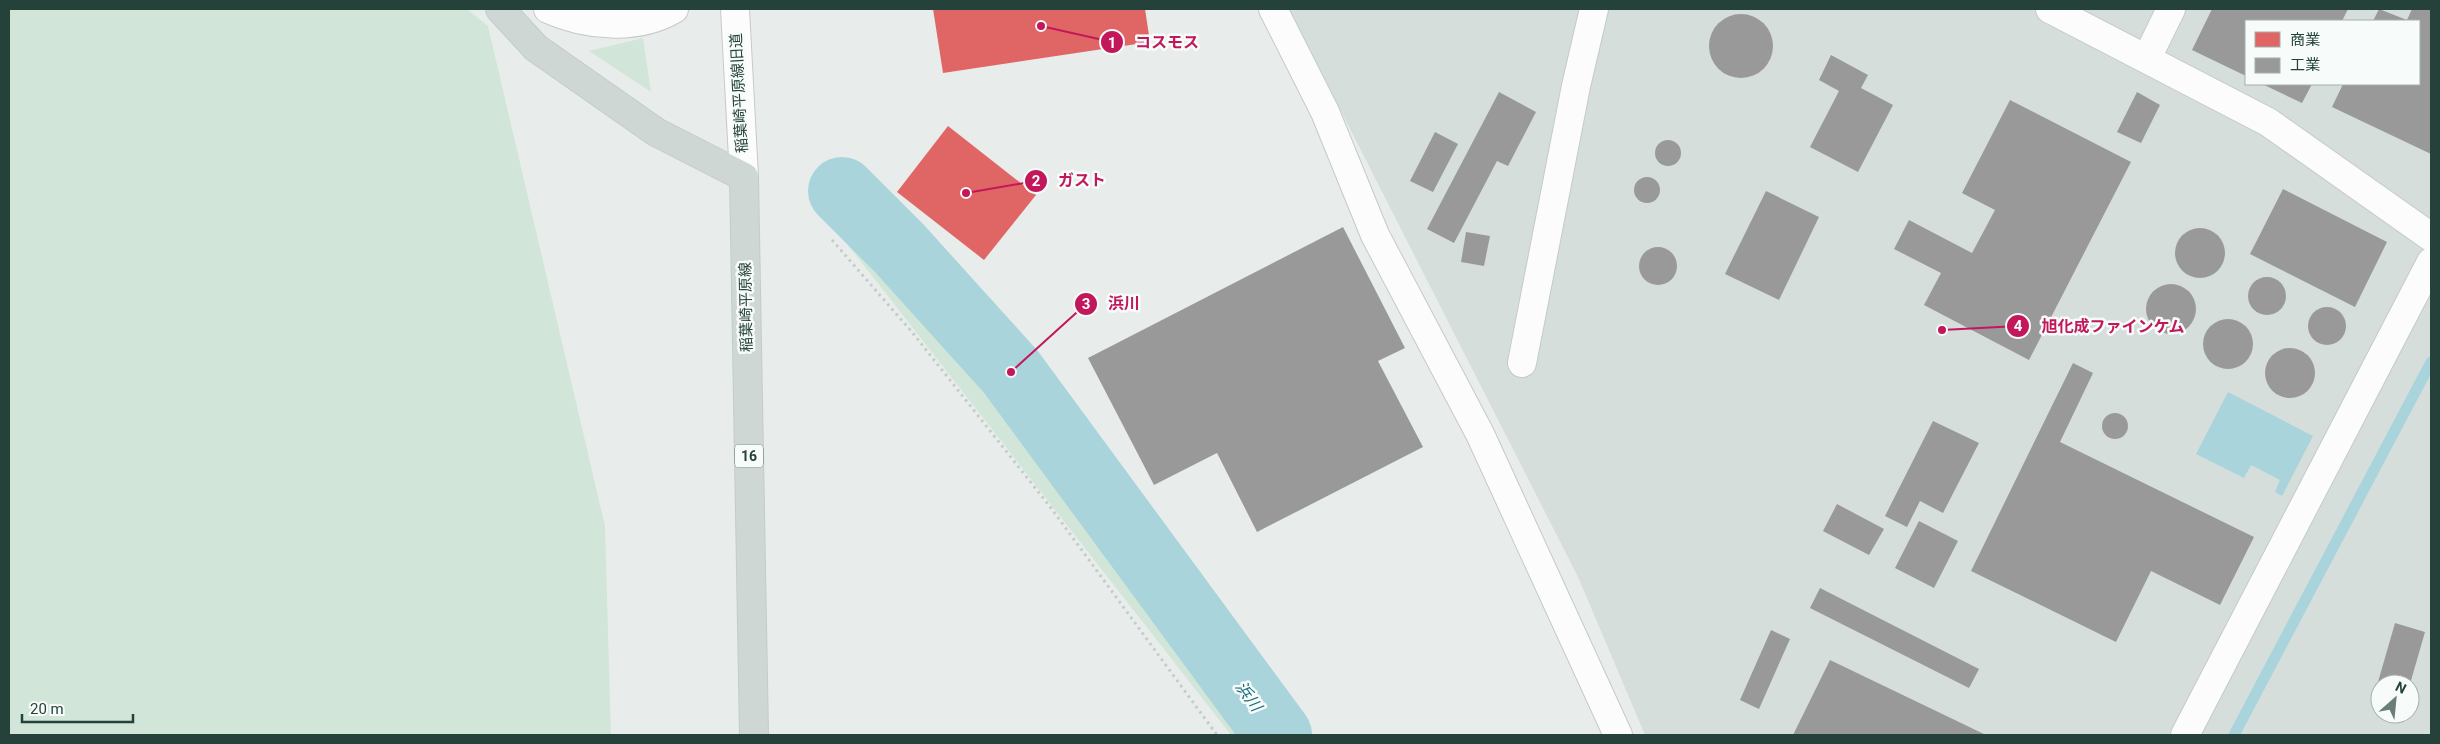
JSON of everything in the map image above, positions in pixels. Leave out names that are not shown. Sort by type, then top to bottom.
[{"type":"main road","points":[[500,9],[536,48],[656,132],[744,177]]},
{"type":"main road","name":"稲葉崎平原線","points":[[744,177],[754,735]]},
{"type":"street","points":[[548,9],[567,18],[620,24],[658,18],[674,9]]},
{"type":"street","name":"稲葉崎平原線旧道","points":[[734,9],[744,177]]},
{"type":"street","points":[[1273,9],[1325,112],[1375,235],[1480,434],[1618,735]]},
{"type":"street","points":[[1522,363],[1576,86],[1594,9]]},
{"type":"street","points":[[2050,9],[2268,122],[2431,237]]},
{"type":"street","points":[[2146,58],[2171,9]]},
{"type":"street","points":[[2185,735],[2431,262]]},
{"type":"path","points":[[832,240],[912,332],[1045,500],[1217,735]]},
{"type":"shaded area","points":[[1289,9],[2431,9],[2431,735],[1645,735],[1578,577]]},
{"type":"green space","points":[[9,9],[467,9],[488,26],[605,526],[611,735],[9,735]]},
{"type":"green space","points":[[643,38],[651,92],[589,51]]},
{"type":"green space","points":[[842,204],[961,305],[1164,553],[1309,735],[1231,735],[837,231]]},
{"type":"water","points":[[2228,392],[2313,436],[2282,496],[2275,492],[2280,480],[2251,465],[2244,478],[2196,454]]},
{"type":"building: 商業","points":[[933,9],[1145,9],[1150,42],[943,73]]},
{"type":"building: 商業","points":[[948,126],[1036,195],[984,260],[897,192]]},
{"type":"building: 工業","points":[[2212,9],[2348,9],[2342,20],[2245,20],[2245,76],[2192,50]]},
{"type":"building: 工業","points":[[2379,9],[2407,20],[2374,20]]},
{"type":"building: 工業","points":[[2412,9],[2431,9],[2431,154],[2332,107],[2343,85],[2420,85],[2420,20],[2407,20]]},
{"type":"building: 工業","points":[[1735,14],[1747,14],[1764,23],[1771,34],[1773,46],[1771,58],[1764,69],[1747,78],[1735,78],[1723,73],[1714,64],[1709,52],[1709,40],[1714,28],[1723,19]]},
{"type":"building: 工業","points":[[1831,55],[1868,75],[1861,88],[1893,105],[1858,172],[1810,147],[1839,91],[1819,80]]},
{"type":"building: 工業","points":[[2264,85],[2311,85],[2302,103]]},
{"type":"building: 工業","points":[[1499,92],[1536,112],[1508,166],[1497,161],[1454,243],[1427,229]]},
{"type":"building: 工業","points":[[2137,92],[2160,105],[2141,143],[2117,132]]},
{"type":"building: 工業","points":[[2010,100],[2131,162],[2029,360],[1924,305],[1941,273],[1894,249],[1909,220],[1972,253],[1995,210],[1962,193]]},
{"type":"building: 工業","points":[[1435,132],[1458,144],[1433,192],[1410,181]]},
{"type":"building: 工業","points":[[1668,140],[1677,144],[1681,153],[1677,162],[1668,166],[1659,162],[1655,153],[1659,144]]},
{"type":"building: 工業","points":[[1647,177],[1656,181],[1660,190],[1656,199],[1647,203],[1638,199],[1634,190],[1638,181]]},
{"type":"building: 工業","points":[[2283,189],[2387,242],[2355,307],[2250,254]]},
{"type":"building: 工業","points":[[1766,191],[1819,217],[1779,300],[1725,274]]},
{"type":"building: 工業","points":[[1343,227],[1405,348],[1378,361],[1423,447],[1257,532],[1217,453],[1154,485],[1088,358]]},
{"type":"building: 工業","points":[[2200,228],[2210,230],[2218,235],[2223,243],[2225,253],[2223,263],[2218,271],[2210,276],[2200,278],[2190,276],[2182,271],[2177,263],[2175,253],[2177,243],[2182,235],[2190,230]]},
{"type":"building: 工業","points":[[1466,232],[1490,236],[1484,266],[1461,262]]},
{"type":"building: 工業","points":[[1658,247],[1672,252],[1677,266],[1672,280],[1658,285],[1644,280],[1639,266],[1644,252]]},
{"type":"building: 工業","points":[[2267,277],[2281,282],[2286,296],[2281,310],[2267,315],[2253,310],[2248,296],[2253,282]]},
{"type":"building: 工業","points":[[2171,284],[2181,286],[2189,291],[2194,299],[2196,309],[2194,319],[2189,327],[2181,332],[2171,334],[2161,332],[2153,327],[2148,319],[2146,309],[2148,299],[2153,291],[2161,286]]},
{"type":"building: 工業","points":[[2327,307],[2341,312],[2346,326],[2341,340],[2327,345],[2313,340],[2308,326],[2313,312]]},
{"type":"building: 工業","points":[[2228,319],[2238,321],[2246,326],[2251,334],[2253,344],[2251,354],[2246,362],[2238,367],[2228,369],[2218,367],[2210,362],[2205,354],[2203,344],[2205,334],[2210,326],[2218,321]]},
{"type":"building: 工業","points":[[2290,348],[2308,355],[2315,373],[2308,391],[2290,398],[2272,391],[2265,373],[2272,355]]},
{"type":"building: 工業","points":[[2073,363],[2093,373],[2060,442],[2254,537],[2220,605],[2151,571],[2116,642],[1971,571]]},
{"type":"building: 工業","points":[[2115,413],[2124,417],[2128,426],[2124,435],[2115,439],[2106,435],[2102,426],[2106,417]]},
{"type":"building: 工業","points":[[1933,421],[1979,443],[1943,513],[1920,501],[1907,527],[1885,516]]},
{"type":"building: 工業","points":[[1837,504],[1884,529],[1869,555],[1823,531]]},
{"type":"building: 工業","points":[[1919,521],[1958,541],[1934,588],[1895,568]]},
{"type":"building: 工業","points":[[1820,588],[1979,669],[1969,688],[1810,608]]},
{"type":"building: 工業","points":[[2395,623],[2425,632],[2413,674],[2380,674]]},
{"type":"building: 工業","points":[[1771,630],[1790,639],[1759,709],[1740,700]]},
{"type":"building: 工業","points":[[1830,660],[1986,735],[1793,735]]},
{"type":"waterway","name":"浜川","points":[[842,191],[899,248],[1011,372],[1278,735]]},
{"type":"waterway","points":[[2234,735],[2431,362]]},
{"type":"place","name":"コスモス","points":[[1041,26]]},
{"type":"place","name":"ガスト","points":[[966,193]]},
{"type":"place","name":"旭化成ファインケム","points":[[1942,330]]},
{"type":"place","name":"浜川","points":[[1011,372]]}]
